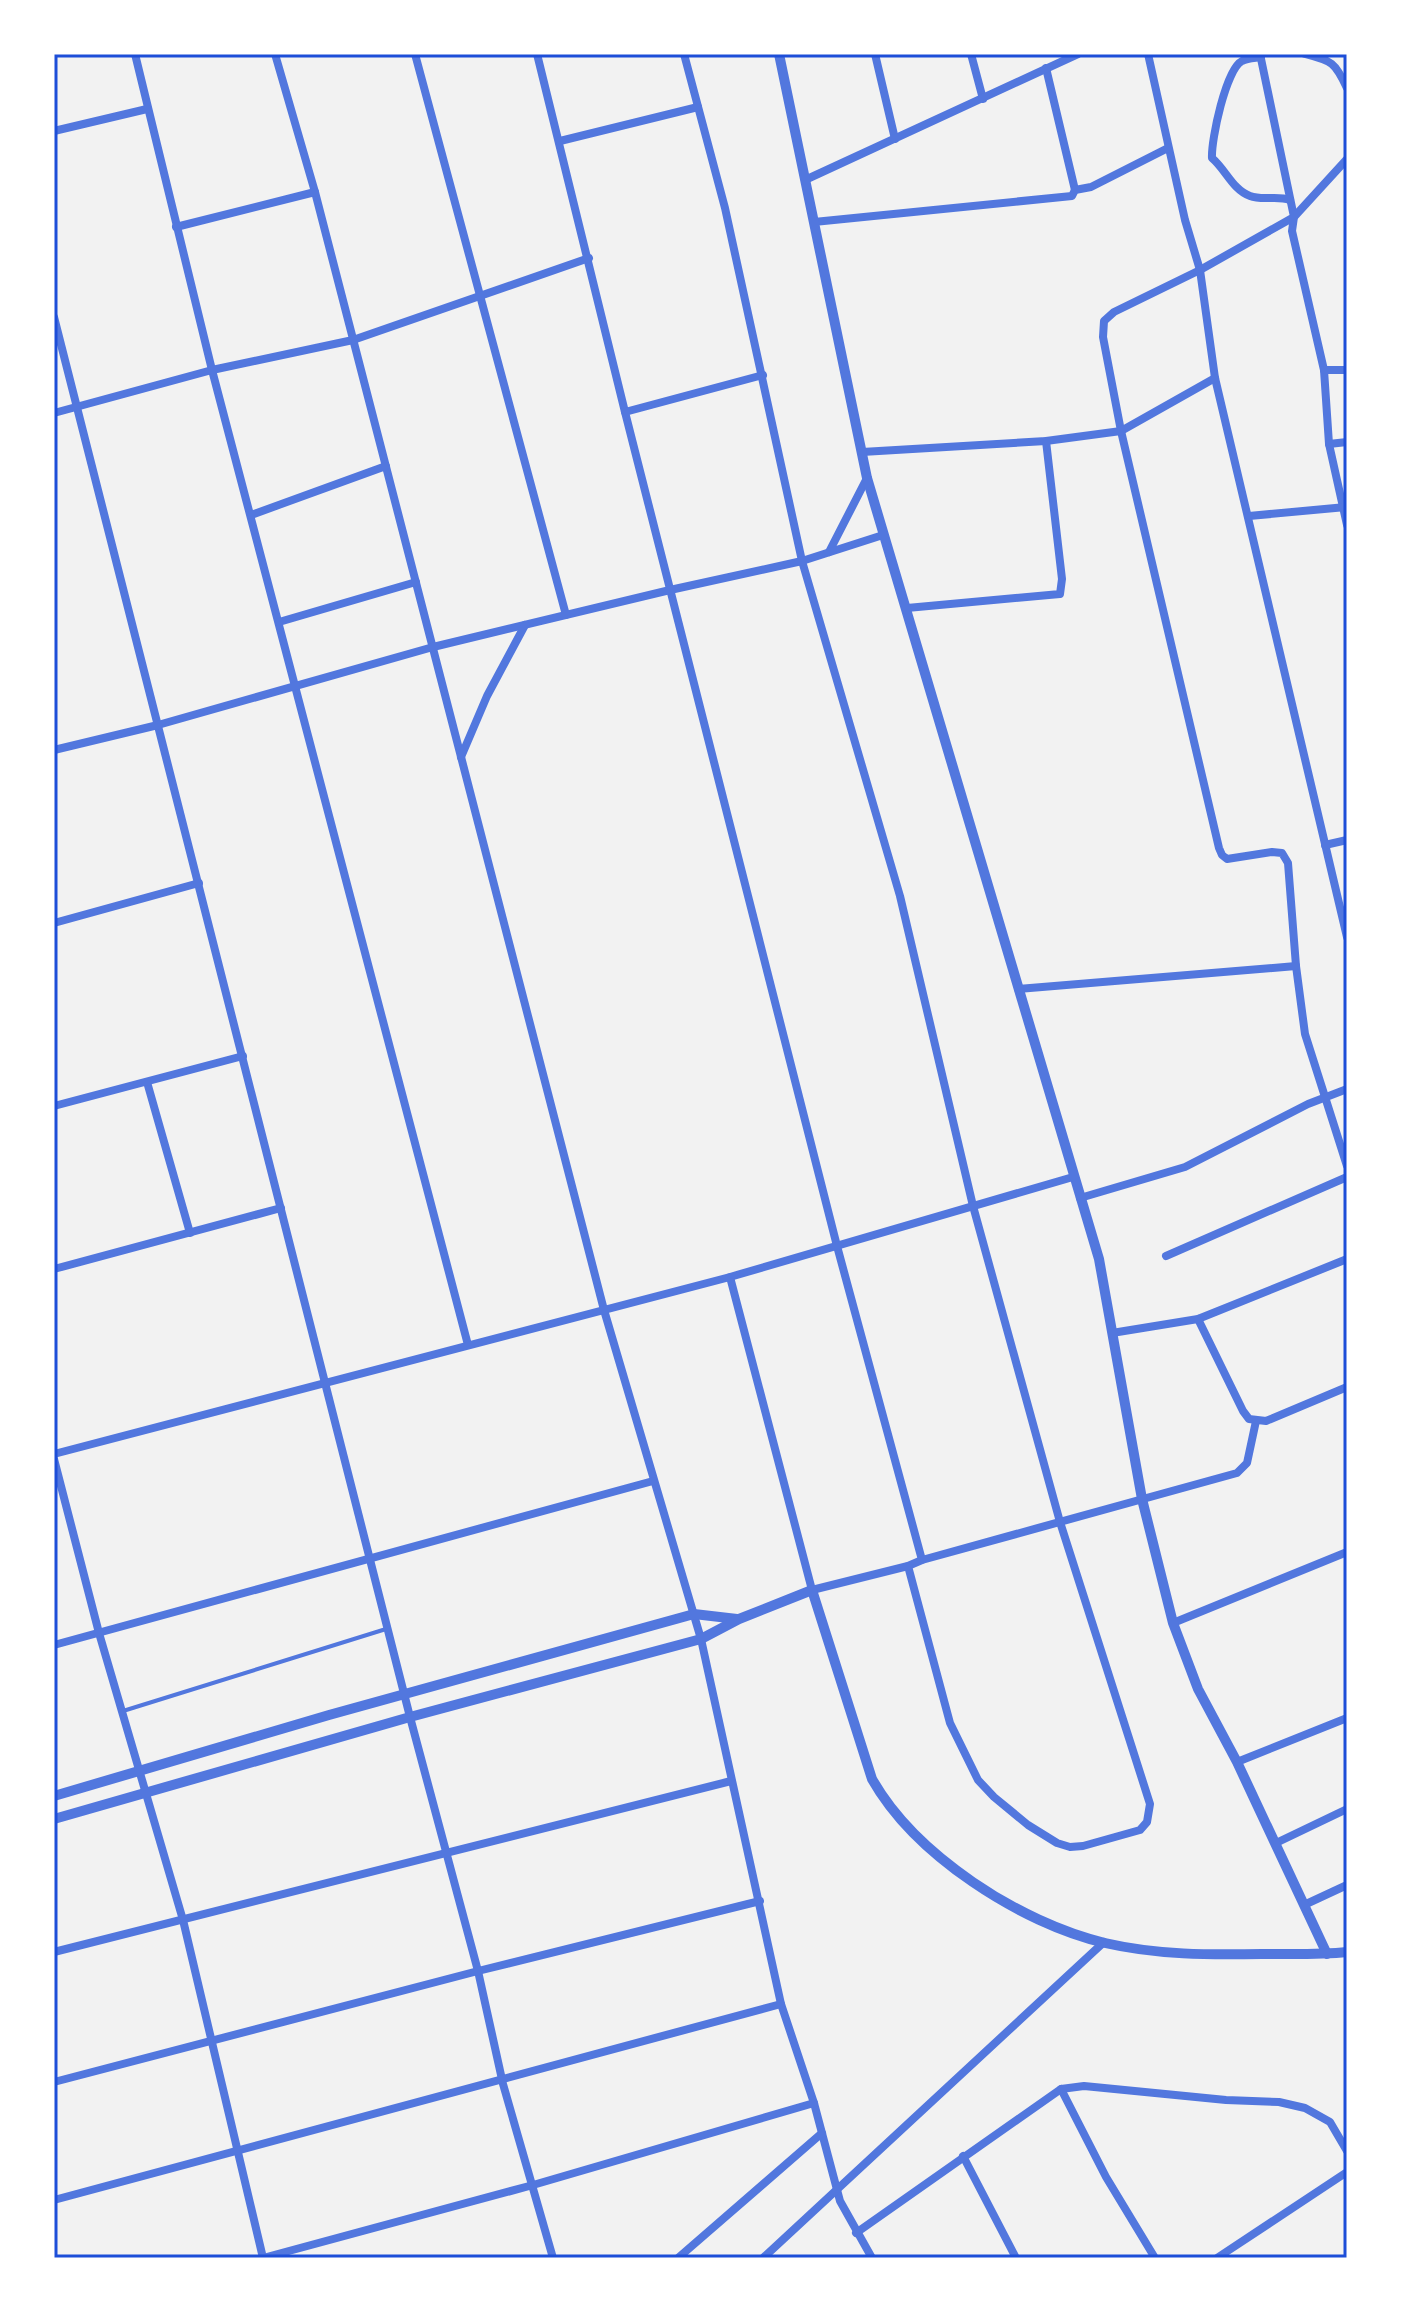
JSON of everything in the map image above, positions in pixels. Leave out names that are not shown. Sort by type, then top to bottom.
[{"type":"street","points":[[135,54],[212,370],[468,1345]]},
{"type":"street","points":[[275,54],[315,192],[604,1310],[701,1639],[781,2004],[814,2103],[836,2189],[856,2233],[872,2258]]},
{"type":"street","points":[[415,54],[566,615]]},
{"type":"street","points":[[537,54],[837,1246],[922,1560]]},
{"type":"street","points":[[684,54],[725,208],[802,561],[900,896],[973,1206],[1060,1522],[1150,1804],[1147,1822],[1140,1830],[1083,1846],[1070,1847],[1057,1843],[1028,1825],[978,1780],[950,1723],[908,1566]]},
{"type":"street","points":[[779,54],[867,478],[1099,1259],[1142,1499],[1173,1623],[1198,1689],[1237,1762],[1327,1954]]},
{"type":"street","points":[[875,54],[895,139]]},
{"type":"street","points":[[971,54],[983,99]]},
{"type":"street","points":[[805,180],[1078,54]]},
{"type":"street","points":[[1148,54],[1168,148],[1200,270],[1215,378],[1347,937]]},
{"type":"street","points":[[1305,54],[1338,67],[1347,88]]},
{"type":"street","points":[[1290,200],[1251,196],[1237,188],[1212,158],[1216,121],[1233,69],[1242,61],[1261,55],[1294,217],[1292,231],[1324,370],[1329,444],[1347,525]]},
{"type":"street","points":[[1338,67],[1347,61]]},
{"type":"street","points":[[814,222],[1072,196],[1075,190],[1046,68]]},
{"type":"street","points":[[560,141],[698,107]]},
{"type":"street","points":[[54,131],[147,109]]},
{"type":"street","points":[[1075,190],[1091,187],[1168,148]]},
{"type":"street","points":[[1347,159],[1294,217],[1200,270],[1114,312],[1104,321],[1103,337],[1121,431],[1222,855],[1234,859],[1282,853],[1288,863],[1305,1034],[1347,1166]]},
{"type":"street","points":[[176,227],[315,192]]},
{"type":"street","points":[[54,413],[212,370],[353,340],[589,258]]},
{"type":"street","points":[[54,317],[404,1694],[478,1971],[502,2080],[553,2258]]},
{"type":"street","points":[[1324,370],[1347,370]]},
{"type":"street","points":[[625,412],[763,375]]},
{"type":"street","points":[[862,452],[1046,441],[1121,431],[1215,378]]},
{"type":"street","points":[[907,608],[1060,594],[1062,579],[1046,441]]},
{"type":"street","points":[[1329,444],[1347,442]]},
{"type":"street","points":[[251,515],[386,466]]},
{"type":"street","points":[[829,552],[867,478]]},
{"type":"street","points":[[1249,516],[1344,507]]},
{"type":"street","points":[[54,750],[158,725],[433,647],[802,561],[883,535]]},
{"type":"street","points":[[279,622],[416,582]]},
{"type":"street","points":[[461,757],[487,696],[525,625]]},
{"type":"street","points":[[1325,845],[1347,840]]},
{"type":"street","points":[[54,923],[199,883]]},
{"type":"street","points":[[1018,989],[1296,966]]},
{"type":"street","points":[[54,1106],[243,1056]]},
{"type":"street","points":[[147,1082],[190,1233]]},
{"type":"street","points":[[1080,1198],[1185,1167],[1347,1089]]},
{"type":"street","points":[[814,2103],[533,2185],[263,2258],[214,2040],[183,1920],[99,1633],[54,1457],[326,1382],[730,1277],[1073,1177]]},
{"type":"street","points":[[1166,1256],[1347,1177]]},
{"type":"street","points":[[54,1269],[281,1208]]},
{"type":"street","points":[[1112,1333],[1198,1319],[1347,1259]]},
{"type":"street","points":[[730,1277],[812,1590],[866,1768],[881,1796],[911,1832],[971,1881],[1002,1899],[1058,1927],[1104,1942],[1180,1955],[1347,1952]]},
{"type":"street","points":[[1198,1319],[1249,1419],[1266,1421],[1347,1387]]},
{"type":"street","points":[[54,1819],[410,1717],[701,1639],[739,1619],[812,1590],[1237,1473],[1247,1463],[1256,1421]]},
{"type":"street","points":[[54,1645],[653,1481]]},
{"type":"street","points":[[1173,1623],[1347,1552]]},
{"type":"street","points":[[54,1796],[694,1614],[739,1619]]},
{"type":"street","points":[[1237,1762],[1347,1718]]},
{"type":"street","points":[[54,1952],[731,1781]]},
{"type":"street","points":[[1276,1843],[1347,1809]]},
{"type":"street","points":[[1304,1905],[1347,1885]]},
{"type":"street","points":[[54,2082],[760,1901]]},
{"type":"street","points":[[763,2258],[1104,1942]]},
{"type":"street","points":[[54,2200],[781,2004]]},
{"type":"street","points":[[856,2233],[1061,2089],[1084,2086],[1279,2102],[1305,2108],[1330,2122],[1347,2151]]},
{"type":"street","points":[[1061,2089],[1106,2177],[1155,2258]]},
{"type":"street","points":[[678,2258],[822,2133]]},
{"type":"street","points":[[963,2156],[1016,2258]]},
{"type":"street","points":[[1217,2258],[1347,2172]]},
{"type":"lane","points":[[122,1711],[388,1628]]}]
